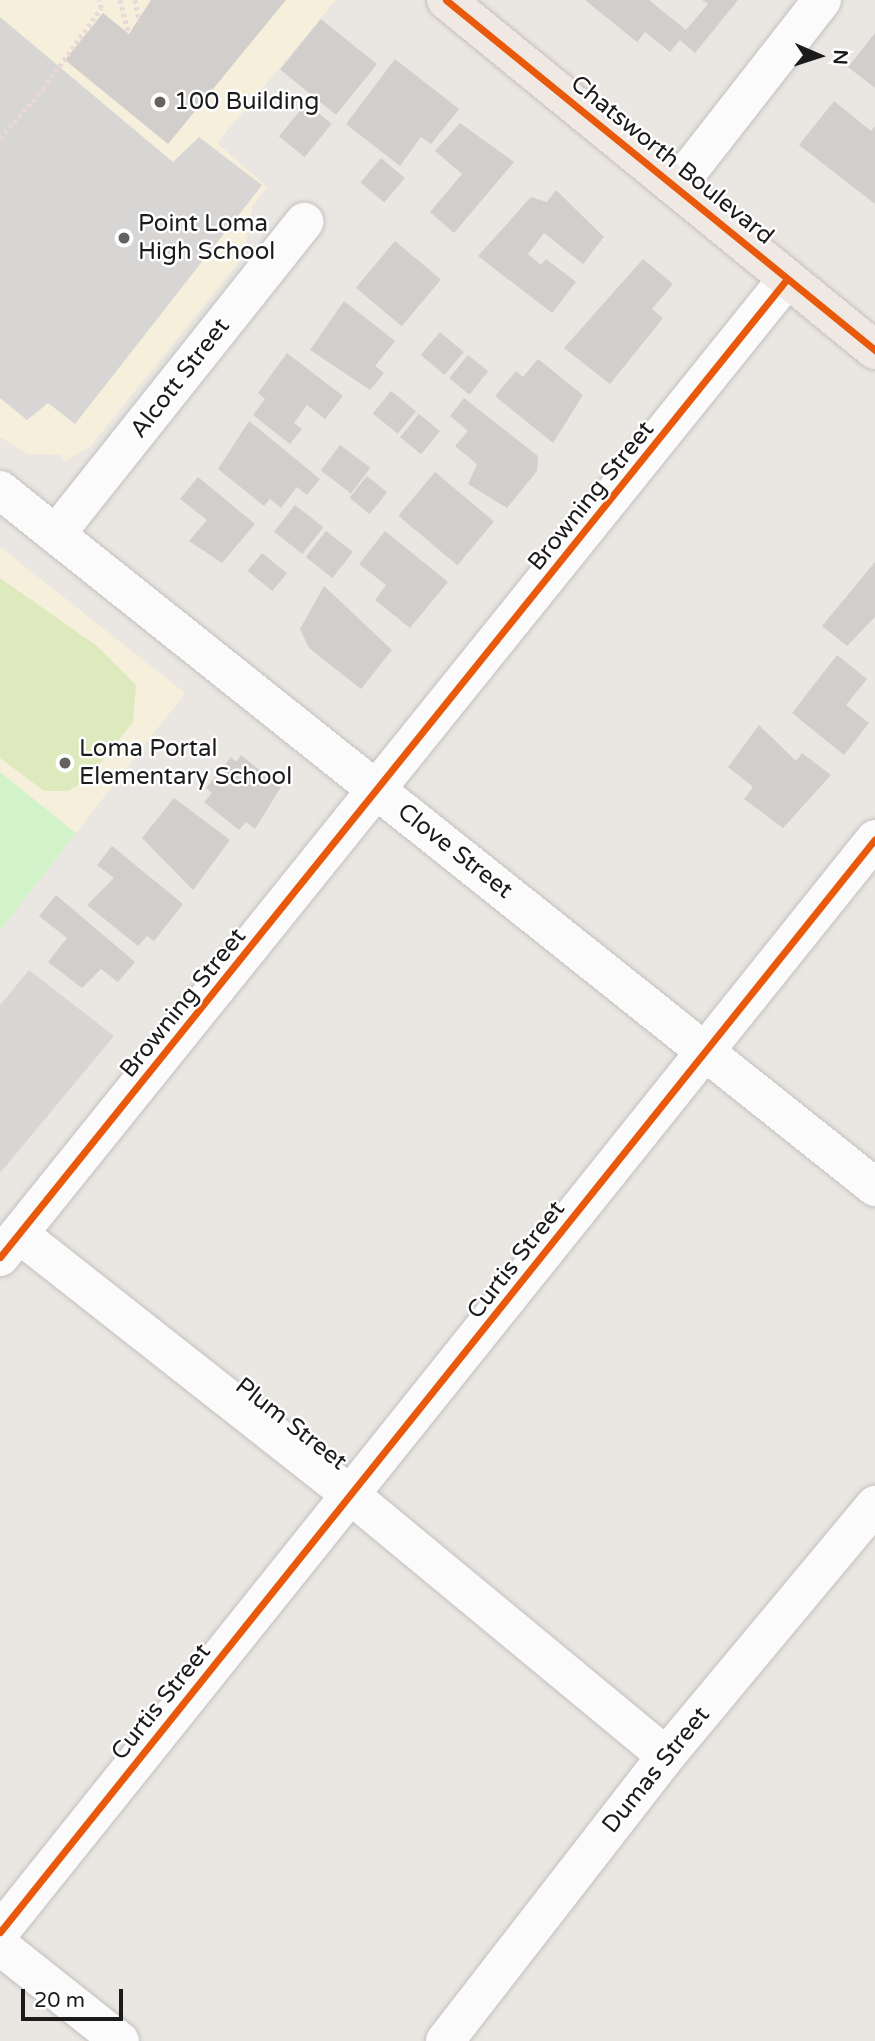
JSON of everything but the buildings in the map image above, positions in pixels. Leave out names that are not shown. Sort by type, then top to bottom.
[{"type":"main road","name":"Chatsworth Boulevard","points":[[446,0],[875,350]]},
{"type":"street","points":[[676,187],[822,0]]},
{"type":"street","name":"Alcott Street","points":[[55,534],[304,222]]},
{"type":"street","name":"Browning Street","points":[[7,1243],[380,791],[787,279]]},
{"type":"street","name":"Clove Street","points":[[0,490],[706,1050],[875,1188]]},
{"type":"street","name":"Curtis Street","points":[[0,1932],[353,1497],[875,839]]},
{"type":"street","name":"Plum Street","points":[[7,1243],[353,1497],[666,1756]]},
{"type":"street","name":"Dumas Street","points":[[444,2041],[666,1756],[875,1505]]},
{"type":"street","points":[[0,1946],[120,2041]]},
{"type":"path","points":[[0,138],[43,89],[100,8],[99,0]]},
{"type":"path","points":[[120,0],[129,34]]},
{"type":"path","points":[[135,0],[140,21]]},
{"type":"shaded area","name":"Point Loma High School","points":[[0,0],[336,0],[217,143],[267,187],[253,205],[243,257],[90,447],[63,462],[61,455],[28,454],[0,437]]},
{"type":"shaded area","points":[[0,17],[173,162],[199,137],[262,185],[75,424],[48,403],[27,420],[0,398]]},
{"type":"shaded area","name":"Loma Portal Elementary School","points":[[0,547],[185,693],[0,931]]},
{"type":"shaded area","points":[[29,970],[114,1036],[0,1173],[0,1005]]},
{"type":"green space","points":[[0,578],[97,646],[136,685],[133,722],[85,782],[68,791],[44,791],[0,758]]},
{"type":"green space","points":[[0,772],[76,833],[0,931]]},
{"type":"cycle path","points":[[446,0],[875,350]]},
{"type":"cycle path","points":[[0,1257],[787,279]]},
{"type":"cycle path","points":[[0,1932],[875,839]]},
{"type":"place","name":"100 Building","points":[[160,102]]},
{"type":"place","name":"Point Loma High School","points":[[124,238]]},
{"type":"place","name":"Loma Portal Elementary School","points":[[65,763]]}]
